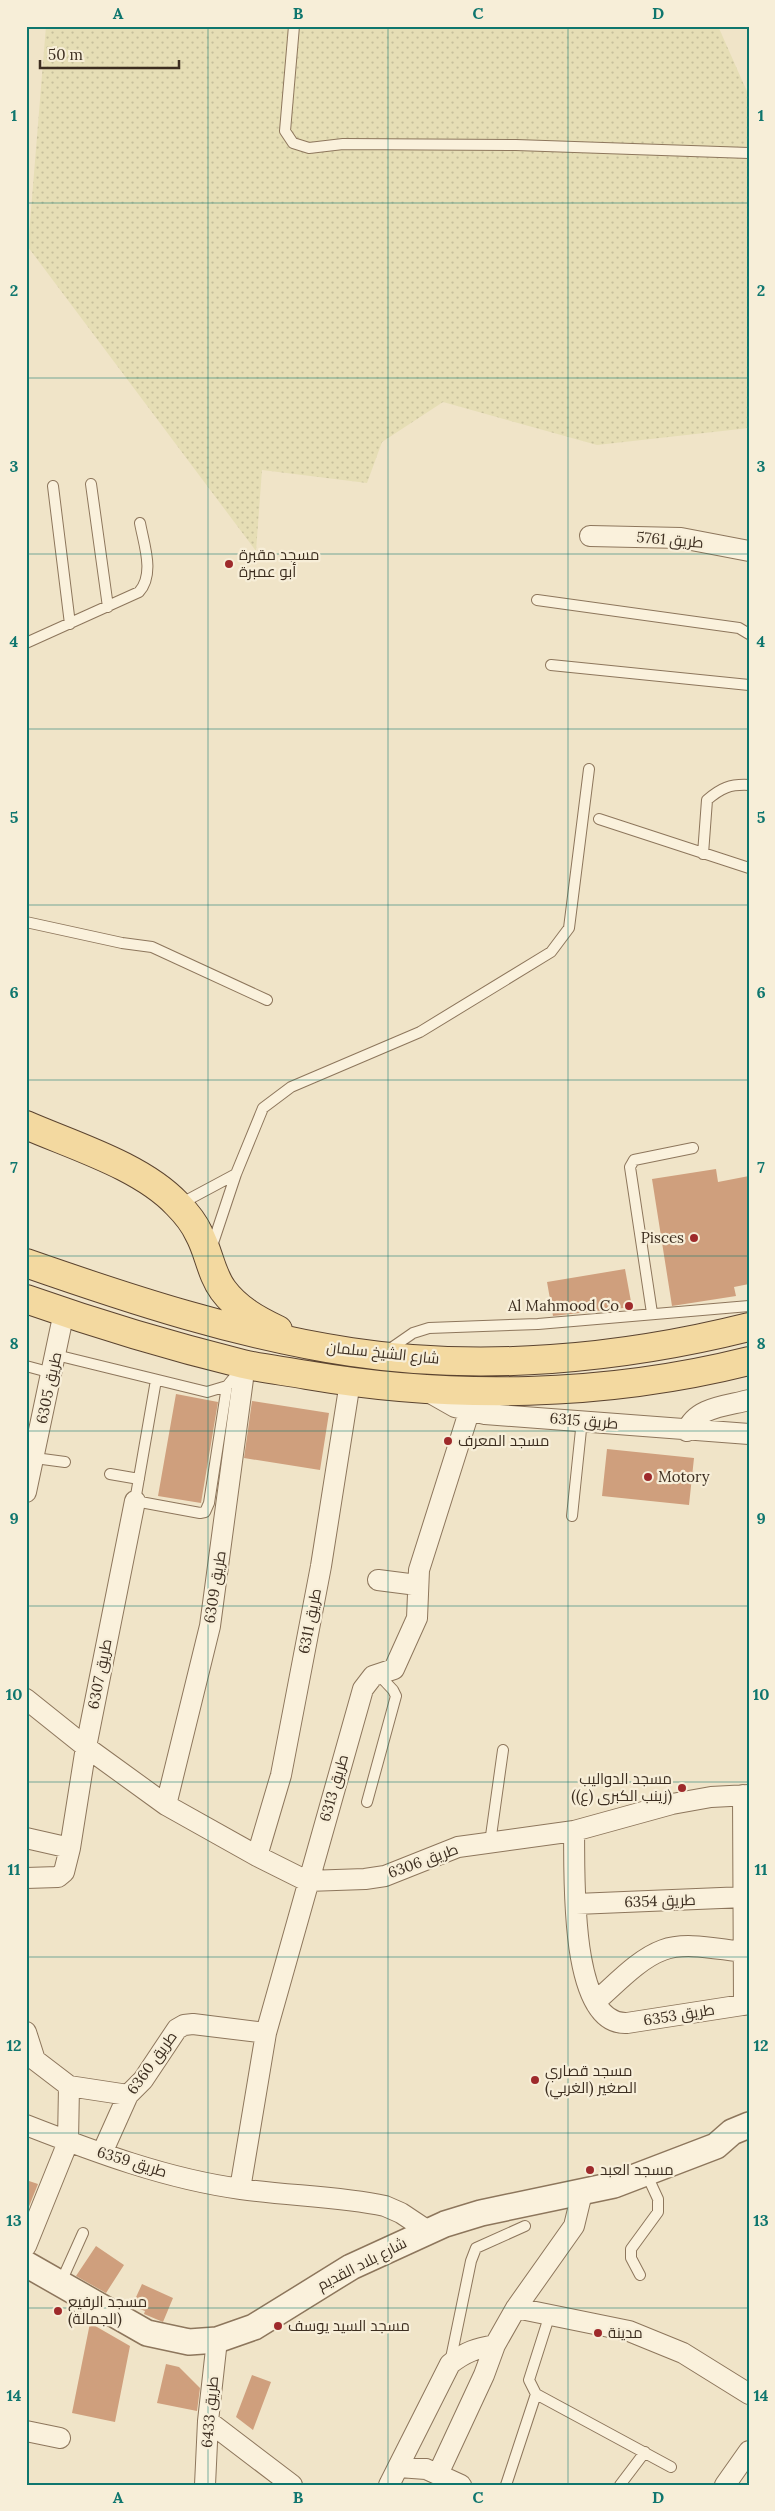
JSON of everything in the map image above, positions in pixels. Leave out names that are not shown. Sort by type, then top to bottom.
[{"type":"main road","points":[[26,1125],[124,1168],[164,1191],[178,1205],[200,1235],[208,1259],[222,1289],[235,1304],[258,1321],[314,1346]]},
{"type":"main road","name":"شارع الشيخ سلمان","points":[[26,1263],[176,1313],[234,1329],[314,1346],[380,1356],[496,1360],[564,1357],[703,1339],[749,1327]]},
{"type":"main road","name":"شارع الشيخ سلمان","points":[[26,1299],[156,1341],[245,1364],[350,1382],[426,1390],[561,1389],[656,1379],[712,1370],[749,1361]]},
{"type":"street","name":"طريق 5761","points":[[590,536],[681,538],[749,551]]},
{"type":"street","name":"طريق 6305","points":[[26,1492],[30,1457],[54,1364],[64,1312]]},
{"type":"street","name":"طريق 6309","points":[[166,1805],[210,1626],[245,1364]]},
{"type":"street","name":"طريق 6311","points":[[256,1856],[281,1775],[321,1566],[350,1382]]},
{"type":"street","name":"طريق 6315","points":[[426,1390],[443,1402],[469,1412],[582,1420],[687,1431],[749,1434]]},
{"type":"street","points":[[687,1431],[693,1419],[703,1412],[749,1400]]},
{"type":"street","name":"طريق 6313","points":[[240,2189],[266,2034],[307,1881],[363,1689],[369,1680],[378,1674],[394,1669],[413,1627],[418,1613],[417,1585],[419,1570],[469,1412]]},
{"type":"street","name":"طريق 6307","points":[[26,1878],[62,1876],[70,1848],[86,1747],[135,1501]]},
{"type":"street","points":[[378,1580],[417,1585]]},
{"type":"street","name":"طريق 6306","points":[[27,1702],[166,1805],[256,1856],[307,1881],[365,1879],[385,1876],[458,1848],[574,1832],[672,1804],[711,1797],[746,1795]]},
{"type":"street","points":[[746,1795],[746,2005]]},
{"type":"street","points":[[574,1832],[576,1904],[584,1970],[595,2002],[640,1963],[664,1949],[693,1947],[745,1952]]},
{"type":"street","points":[[26,1838],[70,1848]]},
{"type":"street","name":"طريق 6354","points":[[576,1904],[745,1897]]},
{"type":"street","name":"طريق 6353","points":[[595,2002],[610,2020],[627,2023],[746,2005]]},
{"type":"street","name":"طريق 6360","points":[[102,2153],[128,2095],[142,2080],[172,2035],[184,2025],[266,2034]]},
{"type":"street","points":[[26,2032],[34,2060],[69,2086],[128,2095]]},
{"type":"street","points":[[26,2246],[68,2142],[69,2086]]},
{"type":"street","name":"طريق 6359","points":[[26,2125],[68,2142],[174,2175],[240,2189],[384,2206],[401,2213],[428,2231]]},
{"type":"street","name":"شارع بلاد القديم","points":[[26,2264],[154,2335],[189,2342],[217,2340],[254,2327],[351,2267],[428,2231],[481,2213],[582,2194],[614,2185],[716,2146],[732,2132],[749,2125]]},
{"type":"street","name":"شارع بلاد القديم","points":[[716,2146],[730,2148],[749,2141]]},
{"type":"street","points":[[438,2474],[484,2376],[495,2345],[516,2308],[574,2226],[582,2194]]},
{"type":"street","points":[[516,2308],[629,2331],[683,2353],[749,2394]]},
{"type":"street","name":"طريق 6433","points":[[206,2485],[208,2421],[217,2340]]},
{"type":"street","points":[[390,2485],[450,2364],[462,2354],[476,2348],[495,2345]]},
{"type":"street","points":[[208,2421],[292,2485]]},
{"type":"street","points":[[26,2431],[60,2438]]},
{"type":"street","points":[[725,2485],[749,2451]]},
{"type":"street","points":[[399,2467],[426,2469],[461,2485]]},
{"type":"lane","points":[[294,26],[285,131],[294,143],[309,148],[343,144],[516,145],[749,153]]},
{"type":"lane","points":[[91,484],[108,607]]},
{"type":"lane","points":[[53,486],[70,624]]},
{"type":"lane","points":[[26,643],[140,592],[146,585],[149,575],[140,523]]},
{"type":"lane","points":[[537,600],[739,628],[749,634]]},
{"type":"lane","points":[[551,665],[749,685]]},
{"type":"lane","points":[[208,1259],[236,1174],[264,1108],[277,1096],[291,1087],[420,1032],[551,952],[561,941],[569,928],[589,769]]},
{"type":"lane","points":[[703,854],[707,800],[726,786],[732,784],[749,785]]},
{"type":"lane","points":[[600,819],[749,868]]},
{"type":"lane","points":[[26,922],[122,943],[152,947],[267,1000]]},
{"type":"lane","points":[[652,1314],[630,1167],[634,1160],[693,1148]]},
{"type":"lane","points":[[178,1205],[236,1174]]},
{"type":"lane","points":[[380,1356],[413,1333],[429,1328],[538,1324],[749,1306]]},
{"type":"lane","points":[[26,1366],[54,1364],[156,1380],[206,1392],[227,1386]]},
{"type":"lane","points":[[156,1380],[135,1501],[200,1513],[208,1508],[227,1386],[245,1364]]},
{"type":"lane","points":[[572,1516],[582,1420]]},
{"type":"lane","points":[[30,1457],[65,1462]]},
{"type":"lane","points":[[110,1474],[139,1479]]},
{"type":"lane","points":[[367,1802],[396,1696],[378,1674]]},
{"type":"lane","points":[[490,1843],[503,1750]]},
{"type":"lane","points":[[640,2275],[632,2258],[631,2249],[655,2219],[658,2206],[646,2173]]},
{"type":"lane","points":[[450,2364],[471,2261],[476,2248],[525,2226]]},
{"type":"lane","points":[[60,2282],[83,2232]]},
{"type":"lane","points":[[550,2314],[529,2380],[536,2394],[671,2466]]},
{"type":"lane","points":[[506,2485],[536,2394]]},
{"type":"lane","points":[[620,2485],[645,2452]]},
{"type":"shaded area","points":[[46,26],[718,26],[749,96],[749,428],[597,445],[443,402],[382,442],[367,483],[262,470],[256,551],[28,247]]},
{"type":"building","name":"Pisces","points":[[716,1169],[718,1182],[749,1176],[749,1284],[734,1287],[736,1296],[672,1306],[652,1179]]},
{"type":"building","points":[[625,1269],[632,1307],[553,1316],[547,1282]]},
{"type":"building","points":[[176,1394],[218,1402],[201,1503],[158,1496]]},
{"type":"building","points":[[252,1401],[329,1413],[320,1470],[244,1458]]},
{"type":"building","name":"Motory","points":[[607,1449],[694,1458],[689,1505],[602,1496]]},
{"type":"building","points":[[26,2180],[38,2184],[26,2214]]},
{"type":"building","points":[[96,2246],[124,2265],[106,2293],[76,2276]]},
{"type":"building","points":[[142,2284],[173,2298],[163,2322],[144,2314],[145,2311],[132,2306]]},
{"type":"building","points":[[90,2323],[130,2346],[115,2422],[72,2413]]},
{"type":"building","points":[[166,2364],[179,2367],[200,2388],[197,2411],[157,2403]]},
{"type":"building","points":[[252,2375],[271,2382],[253,2430],[236,2417]]},
{"type":"place","name":"مسجد مقبرة أبو عمبرة","points":[[229,564]]},
{"type":"place","name":"Pisces","points":[[694,1238]]},
{"type":"place","name":"Al Mahmood Co","points":[[629,1306]]},
{"type":"place","name":"مسجد المعرف","points":[[448,1441]]},
{"type":"place","name":"Motory","points":[[648,1477]]},
{"type":"place","name":"مسجد الدواليب (زينب الكبرى (ع))","points":[[682,1788]]},
{"type":"place","name":"مسجد قصاري الصغير (الغربي)","points":[[535,2080]]},
{"type":"place","name":"مسجد العبد","points":[[590,2170]]},
{"type":"place","name":"مسجد الرفيع (الجمالة)","points":[[58,2311]]},
{"type":"place","name":"مسجد السيد يوسف","points":[[278,2326]]},
{"type":"place","name":"مدينة","points":[[598,2333]]}]
